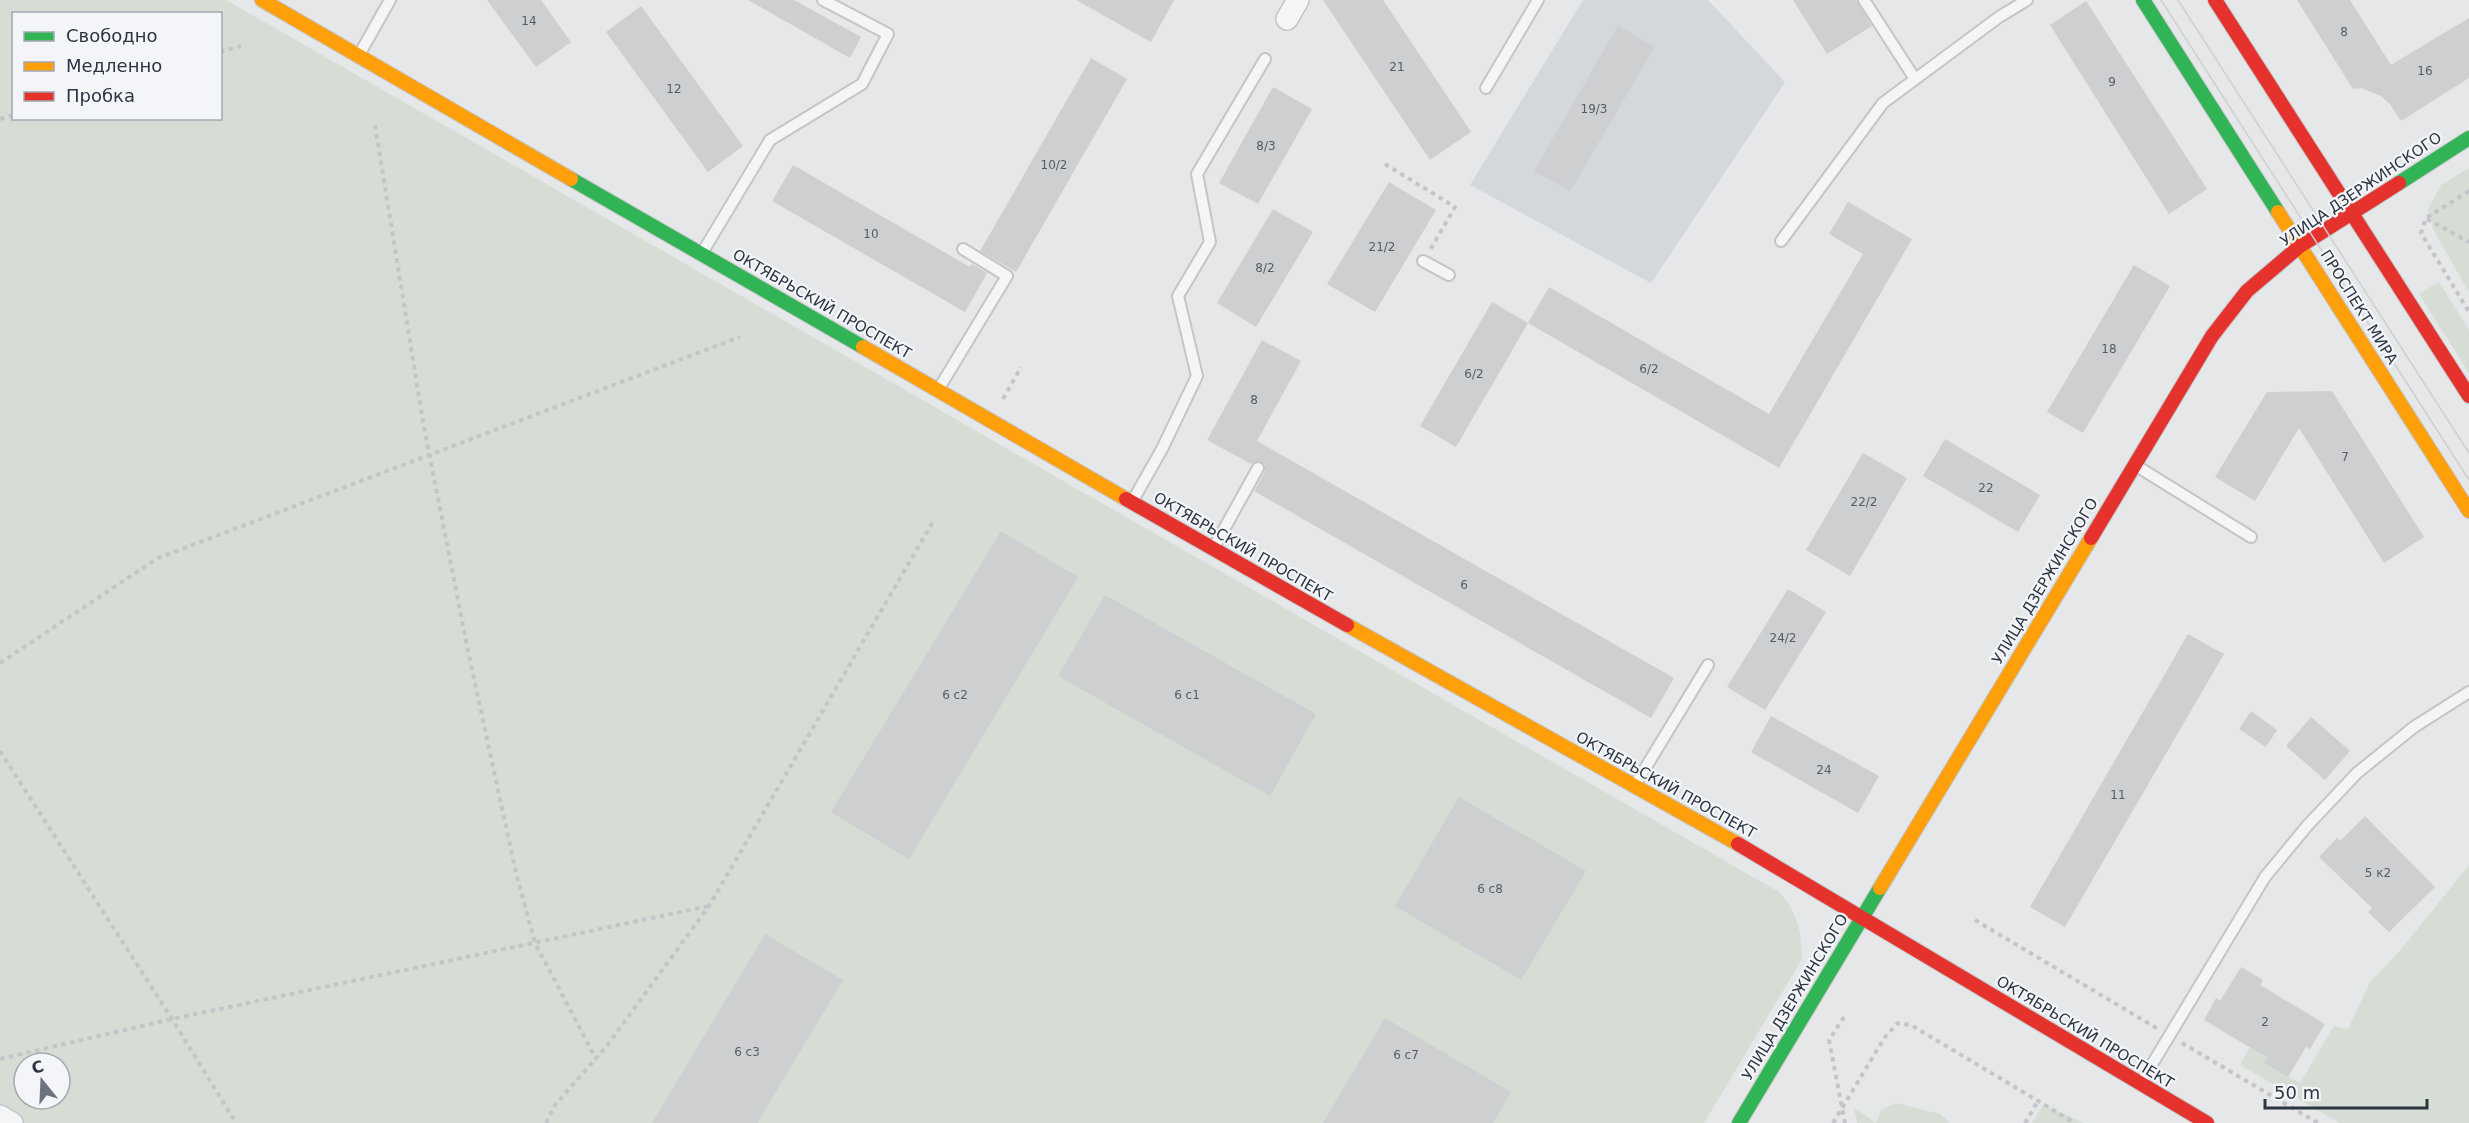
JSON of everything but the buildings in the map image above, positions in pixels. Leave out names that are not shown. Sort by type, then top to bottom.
[{"type":"street","name":"ОКТЯБРЬСКИЙ ПРОСПЕКТ","points":[[262,0],[1212,549],[1863,916],[2207,1123]]},
{"type":"street","points":[[1287,19],[1298,0]]},
{"type":"street","name":"ПРОСПЕКТ МИРА","points":[[2143,0],[2469,511]]},
{"type":"street","points":[[2215,0],[2469,396]]},
{"type":"street","name":"УЛИЦА ДЗЕРЖИНСКОГО","points":[[1739,1123],[2212,336],[2247,291],[2300,246],[2469,138]]},
{"type":"street","points":[[0,1116],[12,1123]]},
{"type":"lane","points":[[358,56],[390,0]]},
{"type":"lane","points":[[702,254],[770,140],[862,84],[888,34],[823,0]]},
{"type":"lane","points":[[1486,88],[1538,0]]},
{"type":"lane","points":[[1864,0],[1915,79]]},
{"type":"lane","points":[[1781,241],[1883,103],[1999,17],[2027,0]]},
{"type":"lane","points":[[1132,503],[1162,449],[1197,376],[1178,297],[1210,242],[1197,174],[1265,59]]},
{"type":"lane","points":[[938,391],[1007,276],[963,249]]},
{"type":"lane","points":[[1423,261],[1449,275]]},
{"type":"lane","points":[[2134,465],[2251,537]]},
{"type":"lane","points":[[1212,549],[1257,468]]},
{"type":"lane","points":[[1635,786],[1708,665]]},
{"type":"lane","points":[[2140,1083],[2265,877],[2307,826],[2356,773],[2414,727],[2469,692]]},
{"type":"path","points":[[222,51],[241,46]]},
{"type":"path","points":[[375,125],[430,455],[510,850],[535,943],[596,1059]]},
{"type":"path","points":[[1385,164],[1455,207],[1423,261]]},
{"type":"path","points":[[2469,191],[2426,218],[2421,233],[2469,312]]},
{"type":"path","points":[[2426,218],[2469,242]]},
{"type":"path","points":[[0,663],[158,558],[740,337]]},
{"type":"path","points":[[990,421],[1021,367]]},
{"type":"path","points":[[546,1123],[555,1105],[596,1059],[709,906],[934,520]]},
{"type":"path","points":[[0,751],[236,1123]]},
{"type":"path","points":[[0,1059],[172,1019],[709,906]]},
{"type":"path","points":[[1975,920],[2318,1123]]},
{"type":"path","points":[[1845,1017],[1829,1040],[1845,1123]]},
{"type":"path","points":[[1833,1123],[1885,1037],[1898,1023],[1911,1025],[2075,1123]]},
{"type":"path","points":[[2025,1123],[2038,1101]]},
{"type":"shaded area","points":[[0,0],[226,0],[1779,892],[1790,907],[1797,923],[1802,959],[1704,1123],[0,1123]]},
{"type":"shaded area","points":[[1583,0],[1708,0],[1785,82],[1651,283],[1470,185]]},
{"type":"shaded area","points":[[2469,168],[2469,292],[2434,231],[2428,209],[2441,185]]},
{"type":"shaded area","points":[[2439,282],[2469,330],[2469,373],[2419,294]]},
{"type":"shaded area","points":[[2469,865],[2469,1123],[2340,1123],[2240,1065],[2250,1047],[2268,1058],[2265,1064],[2300,1083],[2334,1026],[2348,1029],[2370,982],[2399,952]]},
{"type":"shaded area","points":[[1896,1103],[1940,1114],[1950,1123],[1876,1123],[1881,1110]]},
{"type":"shaded area","points":[[2043,1105],[2084,1123],[2032,1123]]},
{"type":"shaded area","points":[[1854,1107],[1876,1123],[1857,1123]]},
{"type":"tram line","points":[[2161,0],[2469,480]]},
{"type":"tram line","points":[[2178,0],[2469,453]]},
{"type":"traffic: fast","points":[[2143,0],[2278,212]]},
{"type":"traffic: fast","points":[[2399,183],[2469,138]]},
{"type":"traffic: fast","points":[[571,179],[863,347]]},
{"type":"traffic: fast","points":[[1739,1123],[1880,888]]},
{"type":"traffic: slow","points":[[262,0],[571,179]]},
{"type":"traffic: slow","points":[[2278,212],[2469,511]]},
{"type":"traffic: slow","points":[[863,347],[1126,499]]},
{"type":"traffic: slow","points":[[1880,888],[2091,538]]},
{"type":"traffic: slow","points":[[1347,625],[1738,844]]},
{"type":"traffic: jam","points":[[2215,0],[2469,396]]},
{"type":"traffic: jam","points":[[2091,538],[2212,336],[2247,291],[2300,246],[2399,183]]},
{"type":"traffic: jam","points":[[1126,499],[1347,625]]},
{"type":"traffic: jam","points":[[1738,844],[2207,1123]]}]
